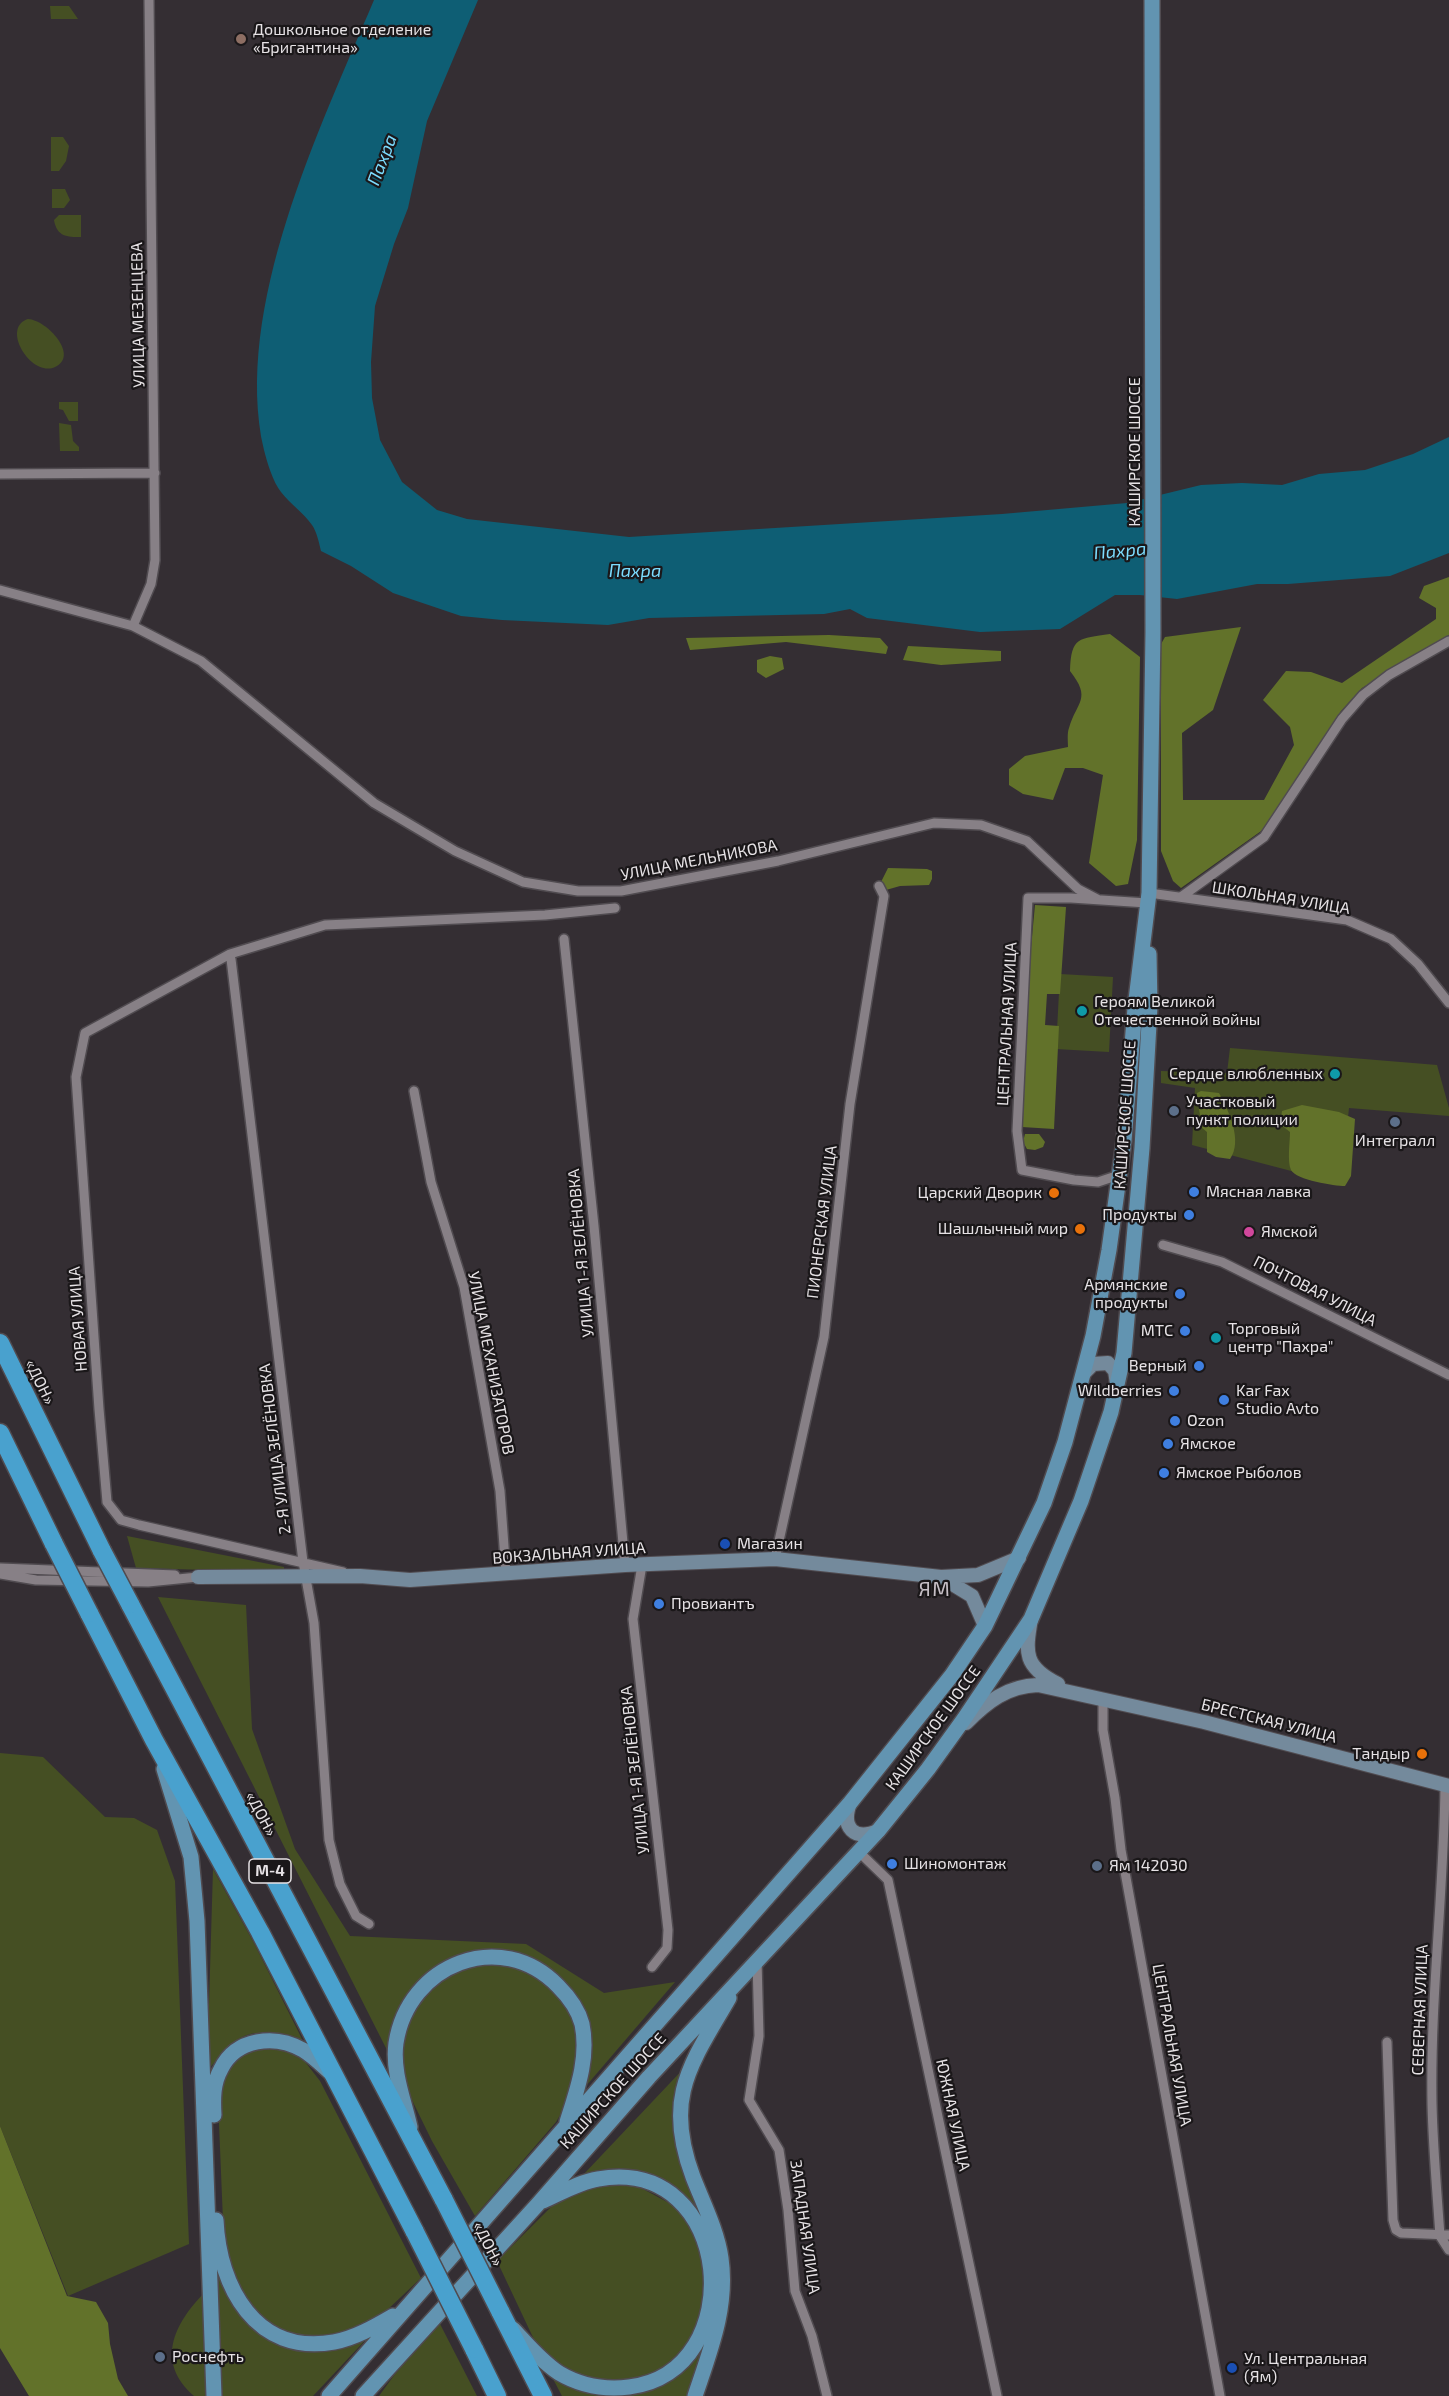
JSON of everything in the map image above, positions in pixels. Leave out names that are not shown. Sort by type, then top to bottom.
[{"type":"highway","name":"«ДОН»","points":[[0,1343],[102,1551],[193,1727],[412,2136],[543,2396]]},
{"type":"highway","name":"М-4","points":[[0,1434],[154,1740],[260,1932],[497,2396]]},
{"type":"main road","name":"КАШИРСКОЕ ШОССЕ","points":[[363,2396],[744,1973],[878,1831],[950,1739],[1031,1619],[1081,1501],[1112,1412],[1128,1323],[1150,1006],[1148,898],[1153,632],[1152,0]]},
{"type":"main road","name":"КАШИРСКОЕ ШОССЕ","points":[[329,2396],[850,1803],[952,1675],[985,1626],[1044,1503],[1065,1442],[1093,1336],[1119,1175],[1134,1008],[1148,898]]},
{"type":"main road","points":[[154,1740],[188,1846],[195,1902],[214,2396]]},
{"type":"main road","points":[[412,2136],[395,2057],[398,2034],[405,2012],[415,1995],[440,1971],[462,1962],[488,1958],[513,1961],[542,1972],[564,1992],[578,2012],[584,2040],[582,2073],[565,2129]]},
{"type":"main road","points":[[695,2396],[717,2328],[721,2309],[722,2276],[717,2240],[685,2150],[681,2127],[682,2092],[686,2075],[697,2053],[744,1973]]},
{"type":"main road","points":[[336,2078],[304,2050],[273,2040],[256,2041],[240,2048],[228,2057],[221,2068],[213,2096],[214,2143],[217,2229],[226,2275],[237,2301],[255,2320],[282,2338],[298,2343],[320,2344],[350,2338],[404,2310]]},
{"type":"main road","points":[[503,2316],[544,2361],[559,2373],[592,2387],[608,2389],[640,2386],[655,2381],[680,2366],[694,2348],[707,2319],[710,2278],[702,2234],[697,2222],[684,2204],[665,2189],[635,2179],[617,2177],[597,2179],[576,2185],[538,2204]]},
{"type":"main road","points":[[371,2396],[380,2376]]},
{"type":"street","name":"УЛИЦА МЕЗЕНЦЕВА","points":[[133,626],[154,573],[150,0]]},
{"type":"street","points":[[0,474],[155,473]]},
{"type":"street","name":"УЛИЦА МЕЛЬНИКОВА","points":[[0,590],[133,626],[201,661],[374,803],[455,851],[523,882],[579,891],[621,891],[778,861],[934,823],[946,823],[981,825],[1027,841],[1078,889],[1099,900]]},
{"type":"street","points":[[1181,897],[1264,837],[1342,719],[1363,695],[1389,675],[1449,641]]},
{"type":"street","name":"ПИОНЕРСКАЯ УЛИЦА","points":[[775,1559],[824,1337],[850,1104],[884,896],[879,886]]},
{"type":"street","name":"ШКОЛЬНАЯ УЛИЦА","points":[[1148,898],[1181,897],[1347,920],[1390,939],[1418,964],[1449,1003]]},
{"type":"street","name":"ЦЕНТРАЛЬНАЯ УЛИЦА","points":[[1119,1175],[1098,1182],[1022,1170],[1017,1131],[1028,898],[1099,900],[1148,898]]},
{"type":"street","name":"НОВАЯ УЛИЦА","points":[[360,1576],[138,1526],[121,1520],[112,1511],[106,1495],[77,1068],[86,1033],[231,956],[324,925],[545,915],[615,908]]},
{"type":"street","name":"УЛИЦА 1-Я ЗЕЛЁНОВКА","points":[[564,939],[594,1226],[625,1565]]},
{"type":"street","name":"2-Я УЛИЦА ЗЕЛЁНОВКА","points":[[231,956],[303,1562],[314,1623],[329,1839],[340,1884],[356,1916],[369,1924]]},
{"type":"street","name":"УЛИЦА МЕХАНИЗАТОРОВ","points":[[414,1091],[431,1182],[464,1287],[500,1491],[506,1574]]},
{"type":"street","name":"ПОЧТОВАЯ УЛИЦА","points":[[1163,1245],[1222,1262],[1449,1375]]},
{"type":"street","points":[[1083,1374],[1093,1364],[1108,1363],[1114,1371],[1118,1386]]},
{"type":"street","name":"ВОКЗАЛЬНАЯ УЛИЦА","points":[[198,1577],[360,1576],[411,1580],[625,1565],[775,1559],[941,1577],[978,1575],[1019,1558]]},
{"type":"street","name":"УЛИЦА 1-Я ЗЕЛЁНОВКА","points":[[642,1565],[633,1619],[668,1930],[667,1948],[652,1967]]},
{"type":"street","points":[[0,1568],[135,1572],[198,1577]]},
{"type":"street","points":[[0,1574],[36,1580],[148,1582],[198,1577]]},
{"type":"street","name":"ВОКЗАЛЬНАЯ УЛИЦА","points":[[941,1577],[972,1596],[985,1626]]},
{"type":"street","name":"БРЕСТСКАЯ УЛИЦА","points":[[1031,1619],[1027,1653],[1033,1665],[1045,1678],[1079,1693]]},
{"type":"street","name":"БРЕСТСКАЯ УЛИЦА","points":[[950,1739],[987,1703],[1014,1688],[1038,1685],[1103,1698],[1293,1744],[1447,1786]]},
{"type":"street","name":"ЦЕНТРАЛЬНАЯ УЛИЦА","points":[[1103,1698],[1103,1730],[1115,1798],[1119,1843],[1220,2396]]},
{"type":"street","name":"СЕВЕРНАЯ УЛИЦА","points":[[1442,2235],[1432,2103],[1447,1786]]},
{"type":"street","points":[[850,1803],[846,1817],[851,1830],[864,1835],[878,1831]]},
{"type":"street","name":"ЮЖНАЯ УЛИЦА","points":[[859,1852],[888,1880],[997,2396]]},
{"type":"street","name":"ЗАПАДНАЯ УЛИЦА","points":[[757,1960],[759,2036],[749,2100],[779,2150],[788,2210],[795,2290],[812,2336],[827,2396]]},
{"type":"street","points":[[1387,2042],[1393,2220],[1396,2230],[1401,2233],[1442,2235],[1449,2250]]},
{"type":"green space","points":[[50,6],[69,6],[78,19],[51,19]]},
{"type":"green space","points":[[51,137],[63,137],[69,146],[66,161],[59,171],[51,171]]},
{"type":"green space","points":[[52,189],[65,189],[70,200],[64,208],[52,208]]},
{"type":"green space","points":[[59,215],[81,215],[81,237],[60,233],[54,220]]},
{"type":"green space","points":[[28,319],[44,325],[58,339],[64,355],[62,362],[55,367],[46,368],[37,365],[22,350],[17,332],[20,324]]},
{"type":"green space","points":[[59,402],[78,402],[78,421],[69,421],[63,410],[59,409]]},
{"type":"green space","points":[[59,423],[71,425],[73,441],[79,447],[79,451],[60,451]]},
{"type":"green space","points":[[1449,577],[1449,635],[1362,688],[1341,711],[1264,829],[1181,888],[1173,881],[1161,851],[1161,644],[1165,637],[1241,627],[1213,710],[1182,733],[1183,800],[1264,800],[1294,745],[1290,727],[1263,700],[1286,671],[1311,672],[1342,683],[1436,619],[1436,608],[1419,598],[1424,586]]},
{"type":"green space","points":[[1110,634],[1140,657],[1137,840],[1128,884],[1116,886],[1089,863],[1103,775],[1083,768],[1065,768],[1053,800],[1023,794],[1009,785],[1009,769],[1025,756],[1068,747],[1068,730],[1081,700],[1077,680],[1070,671],[1072,651],[1079,641]]},
{"type":"green space","points":[[829,635],[880,638],[888,647],[886,654],[786,642],[690,650],[686,638]]},
{"type":"green space","points":[[908,646],[1001,651],[1001,661],[941,665],[903,660]]},
{"type":"green space","points":[[770,656],[782,658],[784,669],[766,678],[757,672],[757,660]]},
{"type":"green space","points":[[888,868],[927,869],[932,871],[932,879],[929,885],[900,886],[886,890],[881,882]]},
{"type":"green space","points":[[1035,905],[1066,907],[1060,994],[1047,994],[1045,1025],[1059,1026],[1054,1129],[1022,1127],[1029,968]]},
{"type":"green space","points":[[1060,974],[1113,977],[1109,1052],[1056,1049]]},
{"type":"green space","points":[[1230,1048],[1437,1065],[1449,1108],[1449,1116],[1349,1108],[1341,1184],[1192,1145],[1195,1088],[1161,1083],[1161,1071],[1227,1073]]},
{"type":"green space","points":[[1201,1091],[1219,1093],[1227,1108],[1235,1135],[1234,1152],[1230,1159],[1216,1157],[1207,1152],[1207,1132],[1201,1127],[1197,1097],[1197,1093]]},
{"type":"green space","points":[[1302,1105],[1339,1112],[1355,1119],[1351,1176],[1345,1186],[1325,1184],[1300,1177],[1291,1170],[1290,1132],[1280,1124],[1282,1111]]},
{"type":"green space","points":[[1025,1134],[1039,1134],[1045,1142],[1043,1147],[1035,1150],[1027,1149],[1023,1142]]},
{"type":"green space","points":[[127,1536],[284,1567],[284,1572],[136,1568]]},
{"type":"green space","points":[[158,1597],[246,1605],[252,1729],[295,1849],[350,1936],[526,1944],[604,1993],[675,1982],[586,2086],[588,2049],[551,1972],[456,1957],[438,1965],[424,1977],[389,2054]]},
{"type":"green space","points":[[0,1753],[43,1757],[105,1817],[134,1818],[157,1830],[175,1881],[189,2244],[68,2296],[0,2126]]},
{"type":"green space","points":[[213,1869],[254,1943],[303,2041],[271,2033],[248,2035],[238,2039],[229,2047],[207,2072]]},
{"type":"green space","points":[[500,1962],[543,1979],[572,2010],[579,2040],[570,2098],[556,2122],[475,2216],[432,2141],[411,2098],[404,2078],[400,2049],[413,2006],[456,1968]]},
{"type":"green space","points":[[259,2044],[299,2054],[320,2081],[421,2278],[384,2313],[366,2325],[335,2337],[291,2335],[267,2324],[238,2292],[224,2245],[218,2099],[220,2085],[237,2056]]},
{"type":"green space","points":[[687,2065],[677,2090],[700,2214],[673,2189],[648,2177],[619,2173],[583,2175]]},
{"type":"green space","points":[[0,2126],[67,2296],[96,2302],[108,2323],[118,2379],[128,2396],[29,2396],[0,2348]]},
{"type":"green space","points":[[630,2182],[684,2211],[703,2256],[706,2300],[696,2333],[669,2366],[640,2379],[593,2382],[553,2363],[538,2348],[497,2261],[554,2204],[583,2187]]},
{"type":"green space","points":[[216,2267],[235,2307],[251,2323],[288,2347],[372,2333],[313,2396],[219,2396]]},
{"type":"green space","points":[[204,2293],[208,2396],[194,2396],[182,2383],[175,2370],[172,2357],[173,2343],[184,2317]]},
{"type":"green space","points":[[440,2324],[477,2396],[379,2396],[395,2374]]},
{"type":"green space","points":[[710,2335],[689,2396],[562,2396],[551,2375],[637,2392],[661,2383],[679,2371]]},
{"type":"water","name":"Пахра","points":[[374,0],[478,0],[427,121],[408,208],[375,306],[371,362],[372,398],[380,440],[402,482],[437,510],[467,519],[629,537],[1002,514],[1127,503],[1201,485],[1242,483],[1282,485],[1319,474],[1365,470],[1413,454],[1449,437],[1449,553],[1390,576],[1288,584],[1257,584],[1177,599],[1115,595],[1060,629],[980,632],[867,618],[850,609],[824,614],[649,618],[608,625],[502,620],[461,616],[393,593],[351,566],[321,551],[312,525],[278,488],[273,477],[264,450],[257,395],[260,338],[271,279],[287,220],[307,161]]},
{"type":"place","name":"Дошкольное отделение «Бригантина»","points":[[241,39]]},
{"type":"place","name":"Героям Великой Отечественной войны","points":[[1082,1011]]},
{"type":"place","name":"Сердце влюбленных","points":[[1335,1074]]},
{"type":"place","name":"Участковый пункт полиции","points":[[1174,1111]]},
{"type":"place","name":"Интегралл","points":[[1395,1122]]},
{"type":"place","name":"Мясная лавка","points":[[1194,1192]]},
{"type":"place","name":"Царский Дворик","points":[[1054,1193]]},
{"type":"place","name":"Продукты","points":[[1189,1215]]},
{"type":"place","name":"Шашлычный мир","points":[[1080,1229]]},
{"type":"place","name":"Ямской","points":[[1249,1232]]},
{"type":"place","name":"Армянские продукты","points":[[1180,1294]]},
{"type":"place","name":"МТС","points":[[1185,1331]]},
{"type":"place","name":"Торговый центр \"Пахра\"","points":[[1216,1338]]},
{"type":"place","name":"Верный","points":[[1199,1366]]},
{"type":"place","name":"Wildberries","points":[[1174,1391]]},
{"type":"place","name":"Kar Fax Studio Avto","points":[[1224,1400]]},
{"type":"place","name":"Ozon","points":[[1175,1421]]},
{"type":"place","name":"Ямское","points":[[1168,1444]]},
{"type":"place","name":"Ямское Рыболов","points":[[1164,1473]]},
{"type":"place","name":"Магазин","points":[[725,1544]]},
{"type":"place","name":"Провиантъ","points":[[659,1604]]},
{"type":"place","name":"Тандыр","points":[[1422,1754]]},
{"type":"place","name":"Шиномонтаж","points":[[892,1864]]},
{"type":"place","name":"Ям 142030","points":[[1097,1866]]},
{"type":"place","name":"Роснефть","points":[[160,2357]]},
{"type":"place","name":"Ул. Центральная (Ям)","points":[[1232,2368]]},
{"type":"district","name":"ЯМ","points":[[935,1589]]}]
